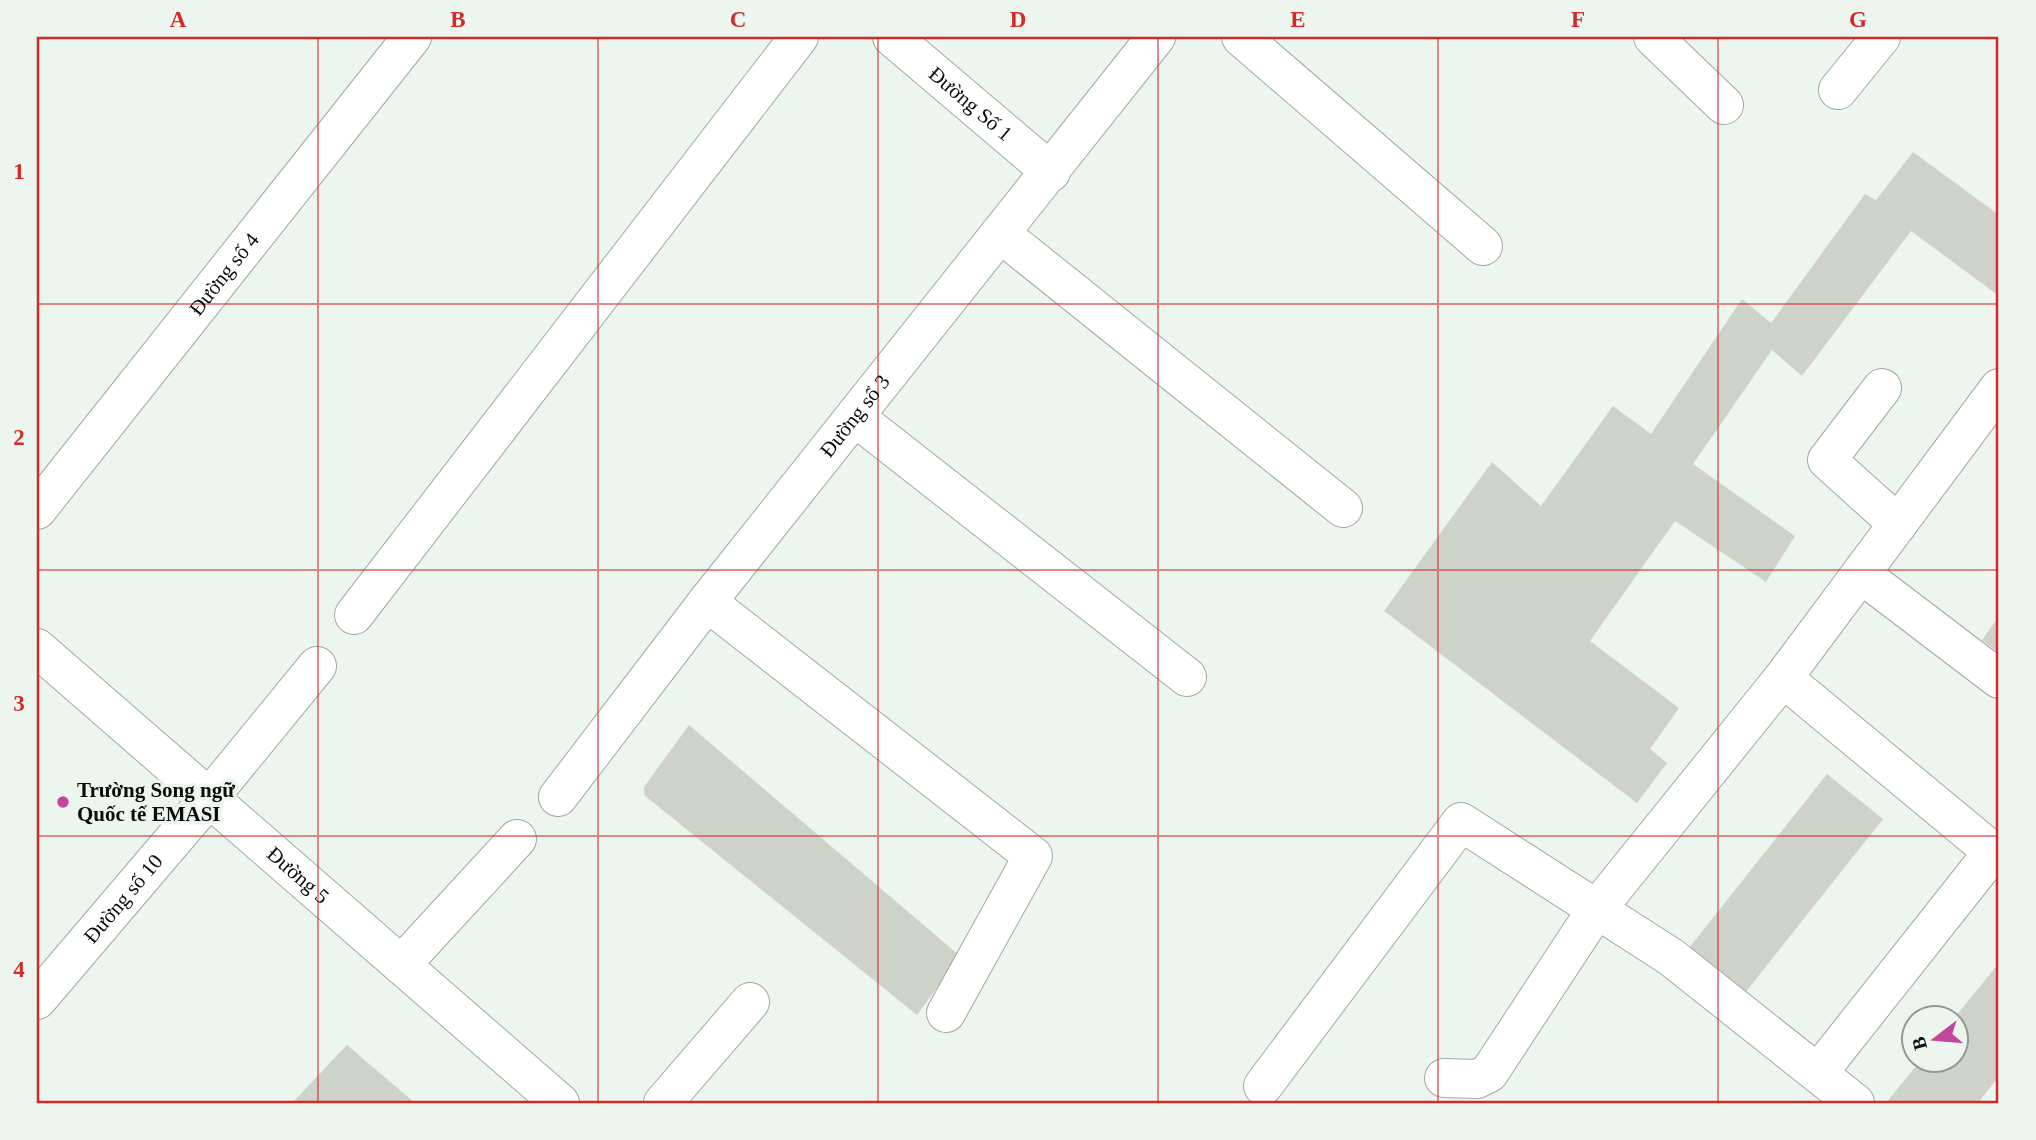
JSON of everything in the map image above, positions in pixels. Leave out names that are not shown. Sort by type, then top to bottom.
[{"type":"street","name":"Đường số 4","points":[[37,510],[412,37]]},
{"type":"street","points":[[354,615],[799,37]]},
{"type":"street","name":"Đường Số 1","points":[[892,37],[1051,172]]},
{"type":"street","name":"Đường sổ 3","points":[[558,797],[707,602],[1156,37]]},
{"type":"street","points":[[1241,37],[1483,246]]},
{"type":"street","points":[[1653,37],[1724,105]]},
{"type":"street","points":[[1838,90],[1881,37]]},
{"type":"street","points":[[1001,234],[1343,508]]},
{"type":"street","points":[[1882,388],[1827,460],[1898,524]]},
{"type":"street","points":[[1444,1078],[1477,1079],[1489,1073],[1596,910],[1783,678],[1999,388]]},
{"type":"street","points":[[855,417],[1187,677]]},
{"type":"street","points":[[1861,574],[1999,679]]},
{"type":"street","points":[[707,602],[1033,856],[946,1013]]},
{"type":"street","name":"Đường 5","points":[[37,648],[560,1103]]},
{"type":"street","name":"Đường số 10","points":[[37,1000],[317,666]]},
{"type":"street","points":[[1783,678],[1996,854],[1818,1073]]},
{"type":"street","points":[[1263,1086],[1461,822],[1671,957],[1854,1103]]},
{"type":"street","points":[[401,965],[517,839]]},
{"type":"street","points":[[663,1103],[750,1002]]},
{"type":"building","points":[[1913,152],[1999,215],[1999,296],[1911,231],[1802,376],[1772,350],[1693,464],[1795,536],[1766,582],[1675,521],[1590,641],[1679,708],[1650,749],[1667,763],[1637,803],[1384,611],[1492,462],[1541,506],[1613,406],[1651,434],[1742,299],[1771,323],[1865,194],[1876,200]]},
{"type":"building","points":[[1999,616],[1999,653],[1982,640]]},
{"type":"building","points":[[689,725],[960,956],[917,1015],[644,795],[644,787]]},
{"type":"building","points":[[1827,774],[1883,819],[1741,998],[1685,953]]},
{"type":"building","points":[[1999,963],[1999,1076],[1978,1103],[1886,1103],[1910,1074],[1969,1074],[1969,1004],[1966,1004]]},
{"type":"building","points":[[347,1045],[415,1103],[292,1103]]},
{"type":"place","name":"Trường Song ngữ Quốc tế EMASI","points":[[63,802]]}]
